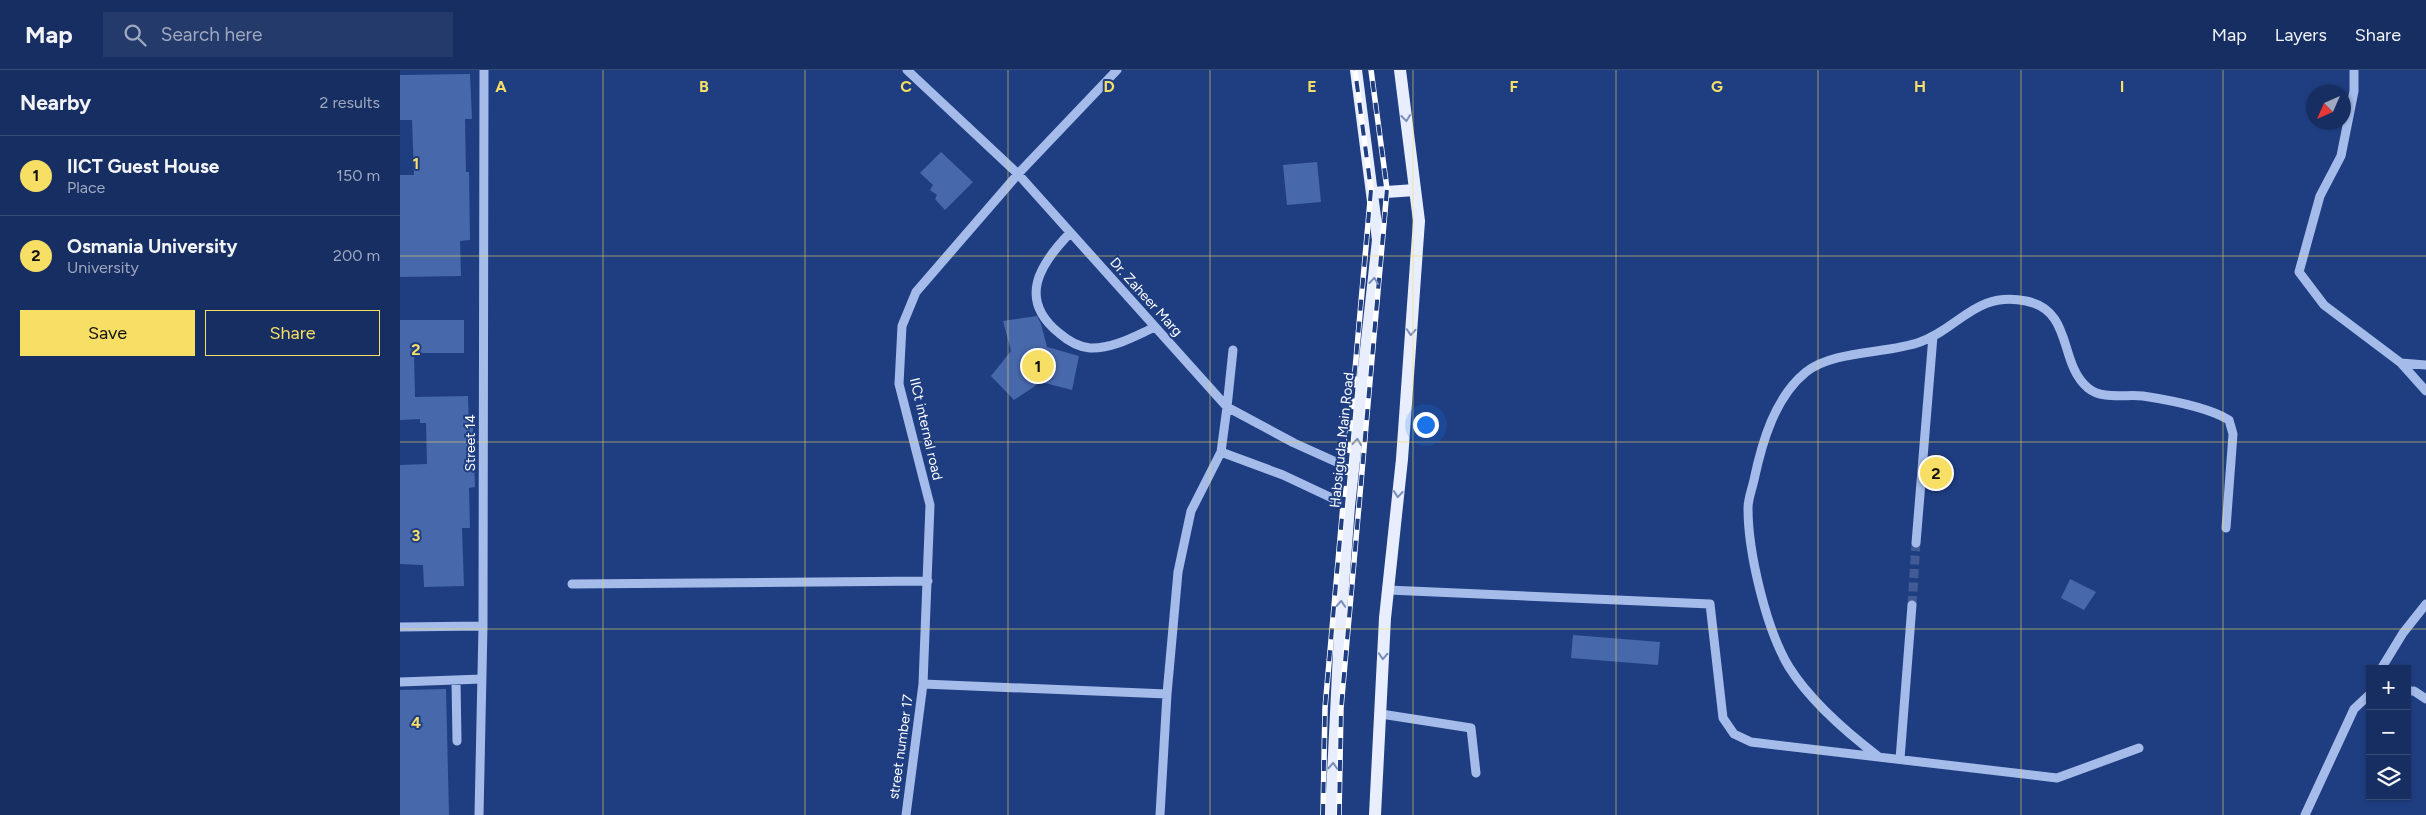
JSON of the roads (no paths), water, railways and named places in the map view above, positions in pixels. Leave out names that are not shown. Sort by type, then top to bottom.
[{"type":"main road","name":"Habsiguda Main Road","points":[[1331,815],[1341,612],[1349,506],[1378,240],[1356,70]]},
{"type":"main road","points":[[1375,815],[1388,590],[1402,459],[1419,221],[1400,70]]},
{"type":"main road","points":[[1372,193],[1415,190]]},
{"type":"street","name":"Street 14","points":[[479,815],[483,626],[484,70]]},
{"type":"street","name":"Dr. Zaheer Marg","points":[[907,70],[1018,174],[1227,407],[1294,443],[1354,470]]},
{"type":"street","points":[[1018,174],[1117,70]]},
{"type":"street","points":[[2354,70],[2354,91],[2341,156],[2320,196],[2299,272],[2324,305],[2401,363],[2426,391]]},
{"type":"street","name":"IICt internal road","points":[[924,684],[930,504],[899,384],[902,326],[916,292],[1018,174]]},
{"type":"street","points":[[1070,233],[1047,257],[1037,280],[1040,312],[1050,326],[1068,340],[1088,348],[1107,347],[1155,327]]},
{"type":"street","points":[[1879,757],[1852,737],[1832,717],[1802,684],[1789,666],[1767,612],[1758,578],[1748,506],[1769,425],[1786,394],[1807,371],[1830,360],[1902,348],[1933,336],[1971,310],[1998,298],[2026,301],[2048,310],[2056,320],[2079,380],[2090,390],[2102,395],[2145,397],[2217,413],[2229,420],[2233,434],[2226,528]]},
{"type":"street","points":[[1916,543],[1933,336]]},
{"type":"street","points":[[1160,815],[1167,694],[1178,572],[1191,511],[1221,452],[1233,350]]},
{"type":"street","points":[[2401,363],[2426,365]]},
{"type":"street","points":[[1221,452],[1283,475],[1349,506]]},
{"type":"street","points":[[572,584],[928,581]]},
{"type":"street","points":[[1388,590],[1710,604],[1723,718],[1734,734],[1751,742],[2057,778],[2139,748]]},
{"type":"street","points":[[1900,759],[1912,604]]},
{"type":"street","points":[[2383,665],[2403,633],[2426,604]]},
{"type":"street","points":[[400,626],[483,626]]},
{"type":"street","points":[[400,682],[482,679]]},
{"type":"street","points":[[456,680],[457,741]]},
{"type":"street","points":[[924,684],[1167,694]]},
{"type":"street","name":"street number 17","points":[[906,815],[924,684]]},
{"type":"street","points":[[2411,692],[2426,699]]},
{"type":"street","points":[[2304,815],[2354,709],[2366,696]]},
{"type":"street","points":[[1381,714],[1472,728],[1476,773]]},
{"type":"tunnel","points":[[1912,605],[1916,543]]},
{"type":"railway","points":[[1323,815],[1325,708],[1371,190],[1355,70]]},
{"type":"railway","points":[[1339,815],[1341,708],[1387,189],[1371,70]]},
{"type":"place","name":"IICT Guest House","points":[[1038,366]]},
{"type":"place","name":"Osmania University","points":[[1936,473]]}]
